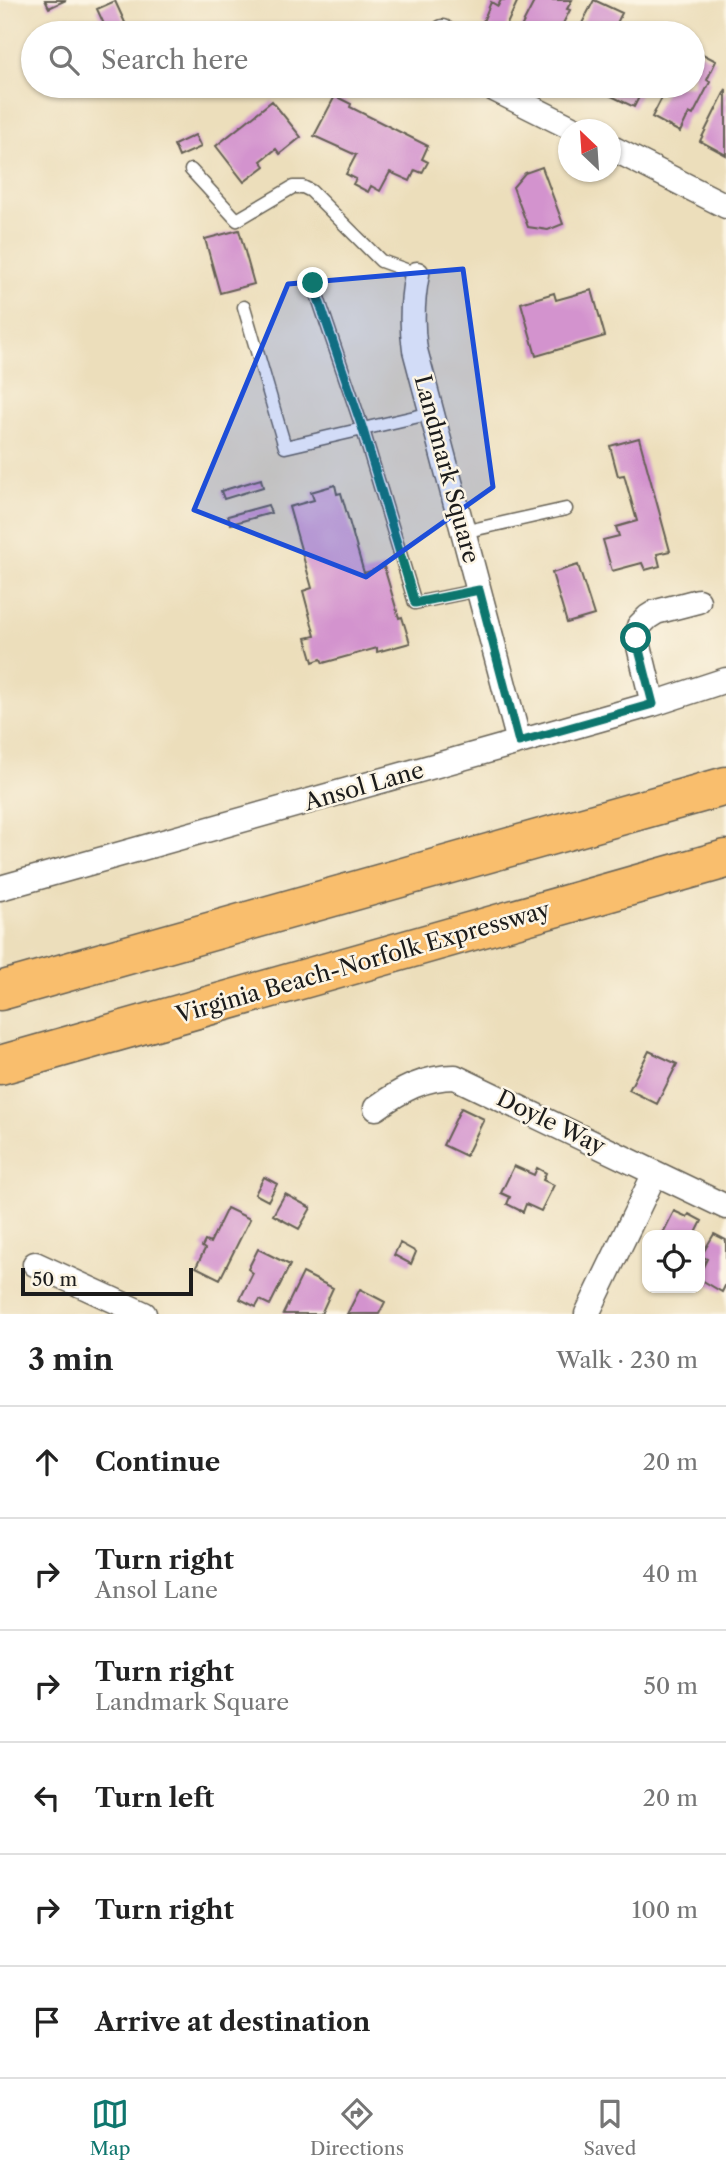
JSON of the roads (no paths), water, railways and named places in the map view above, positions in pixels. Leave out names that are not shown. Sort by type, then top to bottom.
[{"type":"highway","points":[[0,990],[726,786]]},
{"type":"highway","name":"Virginia Beach-Norfolk Expressway","points":[[0,1065],[726,859]]},
{"type":"street","points":[[512,98],[558,121]]},
{"type":"street","points":[[621,152],[726,206]]},
{"type":"street","name":"Landmark Square","points":[[416,274],[412,297],[415,350],[519,742]]},
{"type":"street","points":[[653,704],[636,638],[639,626],[656,612],[698,601]]},
{"type":"street","name":"Ansol Lane","points":[[0,887],[653,704],[726,680]]},
{"type":"street","name":"Doyle Way","points":[[376,1108],[398,1092],[436,1077],[455,1077],[726,1207]]},
{"type":"street","points":[[587,1314],[655,1172]]},
{"type":"street","points":[[35,1264],[144,1314]]},
{"type":"lane","points":[[191,170],[237,220],[293,187],[303,187],[311,191],[381,261],[416,274]]},
{"type":"lane","points":[[313,283],[363,430],[415,603],[479,590]]},
{"type":"lane","points":[[244,307],[285,447],[432,413]]},
{"type":"lane","points":[[463,532],[566,509]]}]
